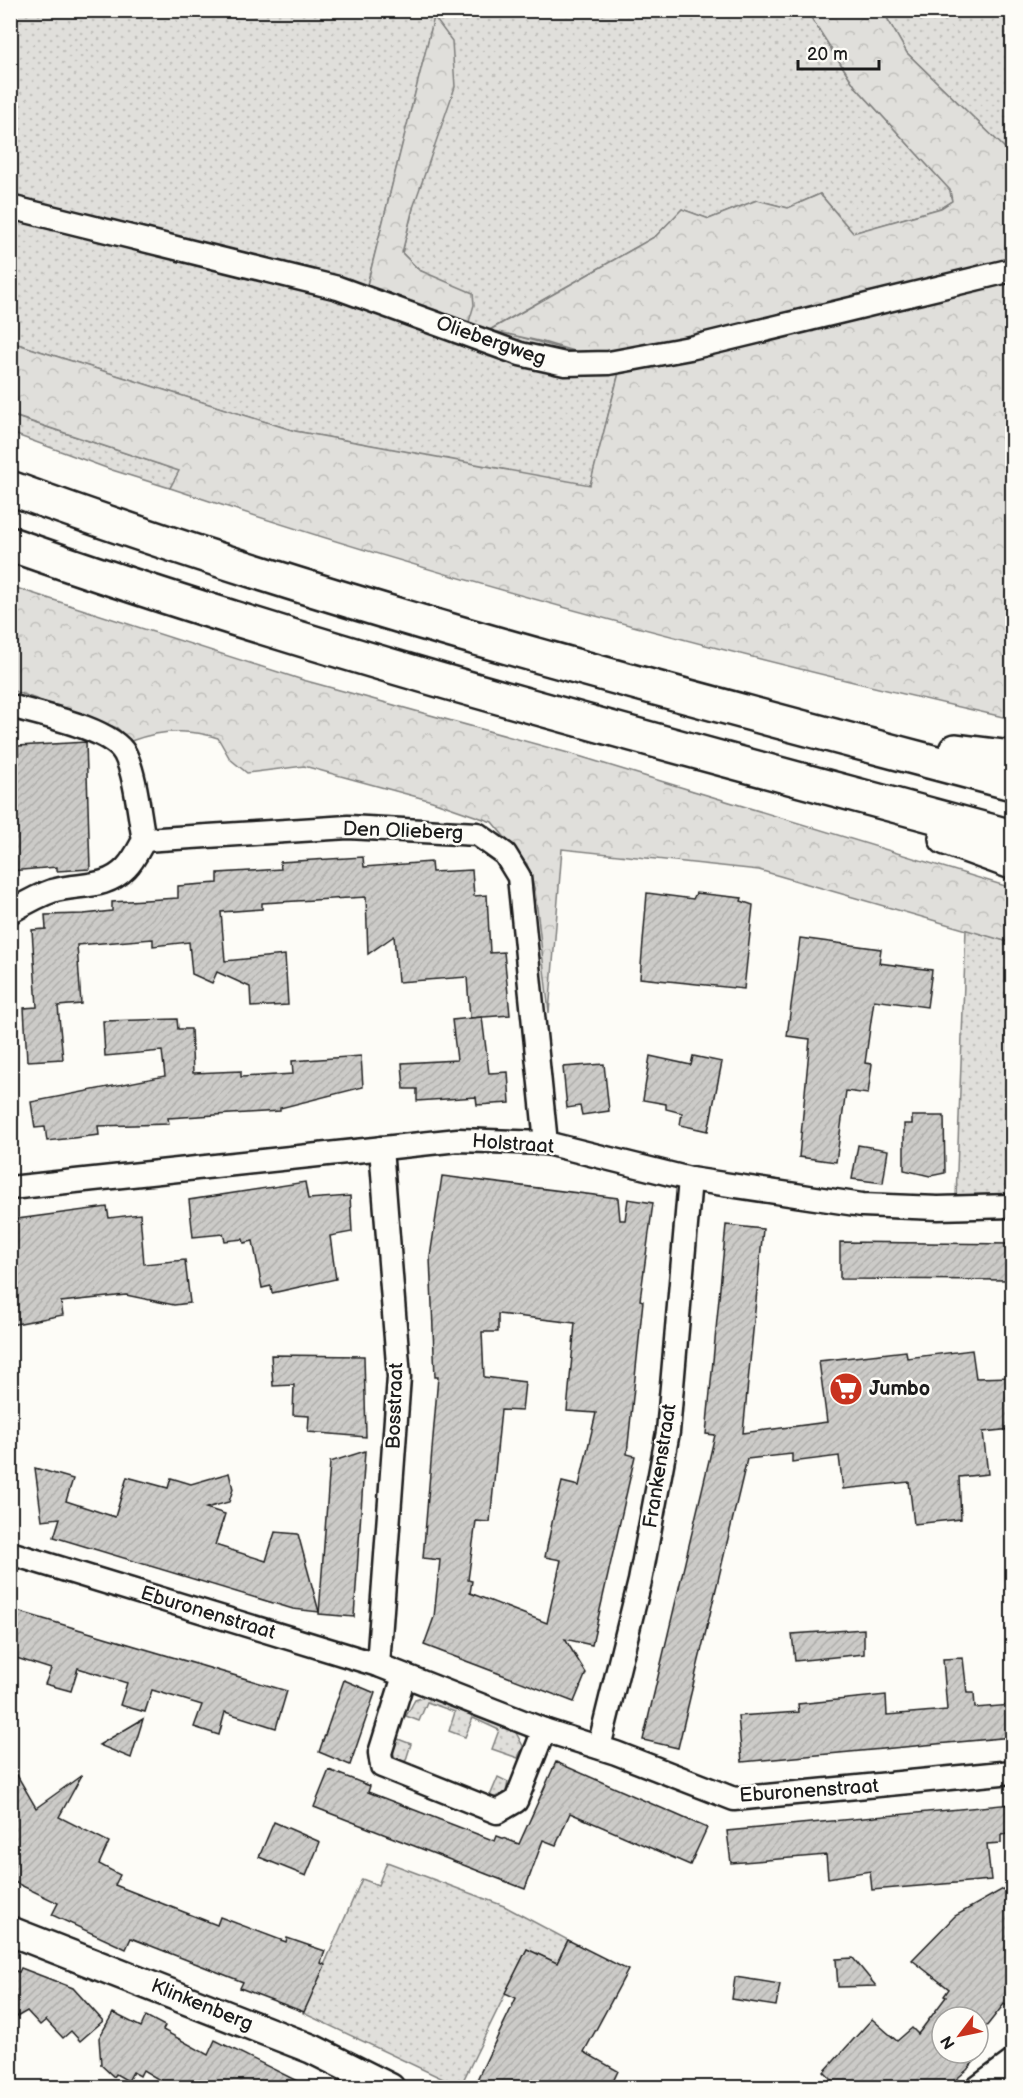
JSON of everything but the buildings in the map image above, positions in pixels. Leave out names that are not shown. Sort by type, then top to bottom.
[{"type":"highway","points":[[10,488],[179,548],[310,590],[503,647],[1012,783]]},
{"type":"highway","points":[[10,544],[154,592],[459,686],[1012,837]]},
{"type":"highway","points":[[844,739],[1012,758]]},
{"type":"highway","points":[[797,779],[1012,862]]},
{"type":"street","name":"Oliebergweg","points":[[10,207],[338,288],[520,354],[565,364],[609,363],[671,352],[1012,270]]},
{"type":"street","points":[[10,706],[98,733],[117,744],[129,765],[144,840],[127,868],[109,881],[96,886],[55,890],[37,896],[10,912]]},
{"type":"street","name":"Den Olieberg","points":[[144,840],[348,827],[477,834],[505,854],[519,877],[546,1143]]},
{"type":"street","name":"Holstraat","points":[[10,1188],[458,1140],[546,1143],[690,1179],[862,1205],[938,1208],[1012,1206]]},
{"type":"street","name":"Bosstraat","points":[[378,1665],[399,1377],[381,1148]]},
{"type":"street","name":"Frankenstraat","points":[[599,1747],[640,1581],[668,1432],[690,1179]]},
{"type":"street","name":"Eburonenstraat","points":[[10,1552],[378,1665],[544,1730],[599,1747],[734,1799],[1012,1772]]},
{"type":"street","points":[[404,1676],[380,1753],[382,1766],[497,1812],[516,1800],[544,1730]]},
{"type":"street","name":"Klinkenberg","points":[[10,1931],[301,2044],[379,2085]]},
{"type":"street","points":[[977,2088],[1012,2062]]},
{"type":"green space","points":[[11,11],[807,11],[855,86],[950,190],[952,201],[941,208],[853,233],[820,194],[788,208],[757,200],[709,219],[682,209],[656,236],[491,329],[621,365],[590,486],[295,431],[11,342]],"holes":[[[434,18],[413,208],[402,253],[419,270],[442,282],[367,285]]]},
{"type":"green space","points":[[807,11],[883,11],[907,53],[1012,155],[1012,719],[694,642],[378,554],[170,488],[179,471],[11,415],[11,342],[295,431],[590,485],[621,365],[543,342],[490,330],[656,236],[682,209],[709,219],[757,200],[788,208],[820,194],[853,233],[941,208],[952,201],[950,190],[855,86]]},
{"type":"green space","points":[[883,11],[1012,11],[1012,155],[907,53]]},
{"type":"green space","points":[[434,17],[452,41],[455,87],[413,208],[402,253],[419,270],[473,293],[474,305],[468,325],[369,289],[367,285]]},
{"type":"green space","points":[[10,415],[180,471],[170,488],[112,470],[11,433]]},
{"type":"green space","points":[[10,586],[303,680],[572,754],[1012,888],[1012,943],[759,870],[562,849],[549,1013],[535,891],[527,864],[492,822],[432,801],[304,766],[247,773],[230,759],[218,738],[196,733],[174,732],[153,734],[131,741],[117,728],[11,690]]},
{"type":"green space","points":[[966,929],[1012,943],[1012,1196],[956,1198]]},
{"type":"green space","points":[[429,1696],[514,1729],[523,1746],[518,1758],[492,1749],[499,1730],[473,1718],[465,1737],[449,1731],[455,1712],[427,1702],[419,1721],[406,1716],[415,1700]]},
{"type":"green space","points":[[398,1739],[411,1744],[405,1763],[490,1796],[498,1777],[508,1782],[506,1792],[489,1800],[396,1762],[393,1751]]},
{"type":"green space","points":[[387,1862],[504,1906],[568,1940],[557,1963],[527,1949],[460,2087],[303,2013],[362,1879],[378,1885]]},
{"type":"place","name":"Jumbo","points":[[846,1389]]}]
